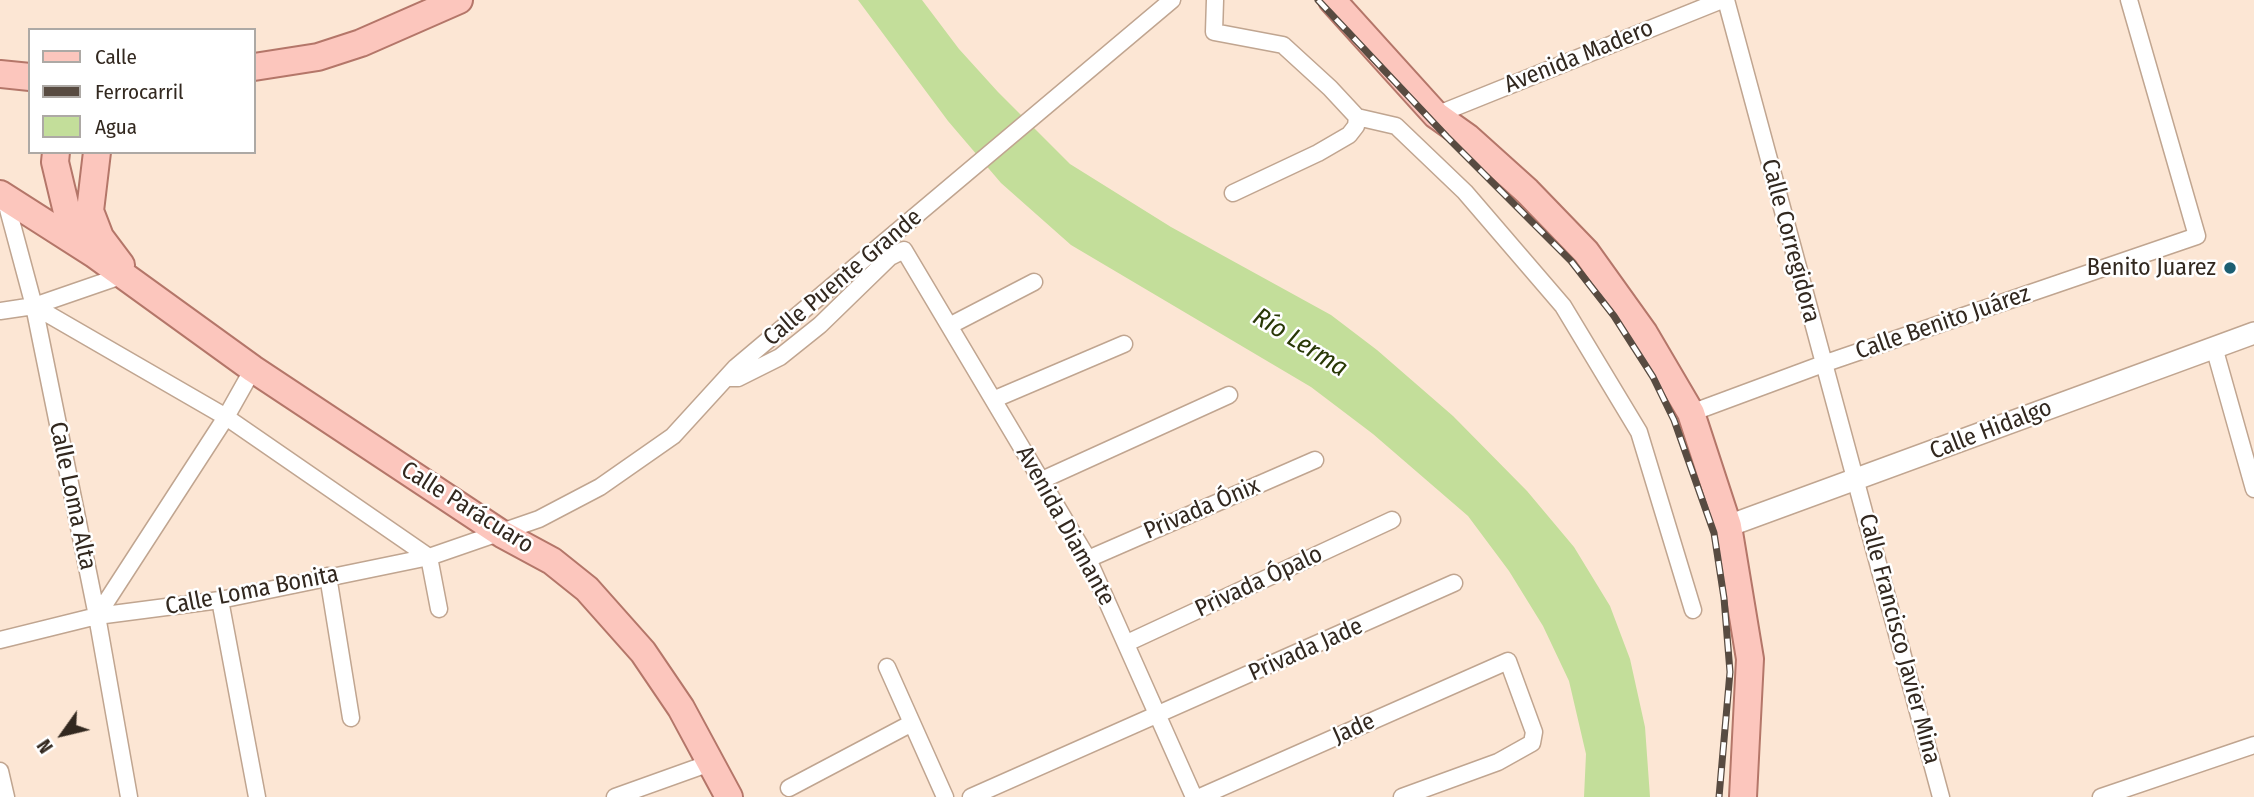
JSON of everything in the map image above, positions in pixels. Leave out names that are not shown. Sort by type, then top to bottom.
[{"type":"main road","points":[[256,67],[318,57],[361,43],[459,0]]},
{"type":"main road","points":[[1332,0],[1467,137],[1527,191],[1586,252],[1644,334],[1691,413],[1728,526],[1750,659],[1743,797]]},
{"type":"main road","points":[[1354,0],[1443,111]]},
{"type":"main road","points":[[0,74],[28,77]]},
{"type":"main road","points":[[57,154],[55,162],[67,212],[93,254]]},
{"type":"main road","points":[[97,154],[90,211],[100,237],[129,281]]},
{"type":"main road","points":[[2,196],[93,254],[129,281]]},
{"type":"main road","name":"Calle Parácuaro","points":[[129,281],[253,369],[502,534],[552,561],[587,589],[643,652],[681,708],[729,797]]},
{"type":"street","name":"Calle Puente Grande","points":[[502,534],[539,519],[600,487],[673,436],[731,372],[1142,27],[1158,9],[1172,0]]},
{"type":"street","points":[[1215,0],[1214,32],[1283,45],[1331,88],[1357,117],[1396,126],[1465,192],[1563,306],[1639,432],[1693,610]]},
{"type":"street","name":"Avenida Madero","points":[[1443,111],[1724,0]]},
{"type":"street","name":"Calle Corregidora","points":[[1724,0],[1856,481]]},
{"type":"street","name":"Calle Benito Juárez","points":[[1691,413],[1823,364],[2197,236],[2129,0]]},
{"type":"street","points":[[1233,193],[1318,153],[1349,135],[1356,126],[1357,117]]},
{"type":"street","name":"Calle Loma Alta","points":[[2,196],[34,306],[97,616],[129,797]]},
{"type":"street","name":"Avenida Diamante","points":[[731,372],[738,378],[780,357],[820,325],[899,250],[904,250],[916,265],[1088,558],[1194,797]]},
{"type":"street","points":[[0,311],[34,306],[129,281]]},
{"type":"street","points":[[951,325],[1034,282]]},
{"type":"street","points":[[34,306],[226,417],[429,557],[439,609]]},
{"type":"street","name":"Calle Hidalgo","points":[[1728,526],[2254,333]]},
{"type":"street","points":[[995,399],[1124,344]]},
{"type":"street","points":[[2214,346],[2254,489]]},
{"type":"street","points":[[97,616],[226,417],[253,369]]},
{"type":"street","points":[[1042,480],[1229,395]]},
{"type":"street","name":"Privada Ónix","points":[[1088,558],[1315,460]]},
{"type":"street","name":"Calle Francisco Javier Mina","points":[[1856,481],[1941,797]]},
{"type":"street","name":"Privada Ópalo","points":[[1127,643],[1392,520]]},
{"type":"street","name":"Calle Loma Bonita","points":[[0,640],[97,616],[220,600],[429,557],[502,534]]},
{"type":"street","points":[[328,576],[351,718]]},
{"type":"street","name":"Privada Jade","points":[[971,797],[1454,583]]},
{"type":"street","points":[[220,600],[257,797]]},
{"type":"street","name":"Jade","points":[[1200,797],[1508,661],[1534,732],[1532,743],[1498,762],[1409,795]]},
{"type":"street","points":[[887,667],[945,797]]},
{"type":"street","points":[[789,788],[912,723]]},
{"type":"street","points":[[2101,797],[2254,745]]},
{"type":"street","points":[[615,797],[710,763]]},
{"type":"street","points":[[0,772],[6,797]]},
{"type":"water","name":"Río Lerma","points":[[858,0],[922,0],[959,49],[1070,164],[1171,227],[1331,315],[1377,350],[1453,416],[1527,491],[1574,547],[1610,606],[1630,659],[1645,727],[1650,797],[1584,797],[1586,754],[1569,681],[1543,626],[1509,571],[1468,516],[1373,434],[1311,387],[1071,245],[1001,183],[948,121]]},
{"type":"railway","points":[[1318,0],[1447,137],[1571,261],[1614,316],[1653,377],[1674,420],[1714,533],[1724,598],[1730,672],[1719,797]]},
{"type":"place","name":"Benito Juarez","points":[[2230,268]]}]
